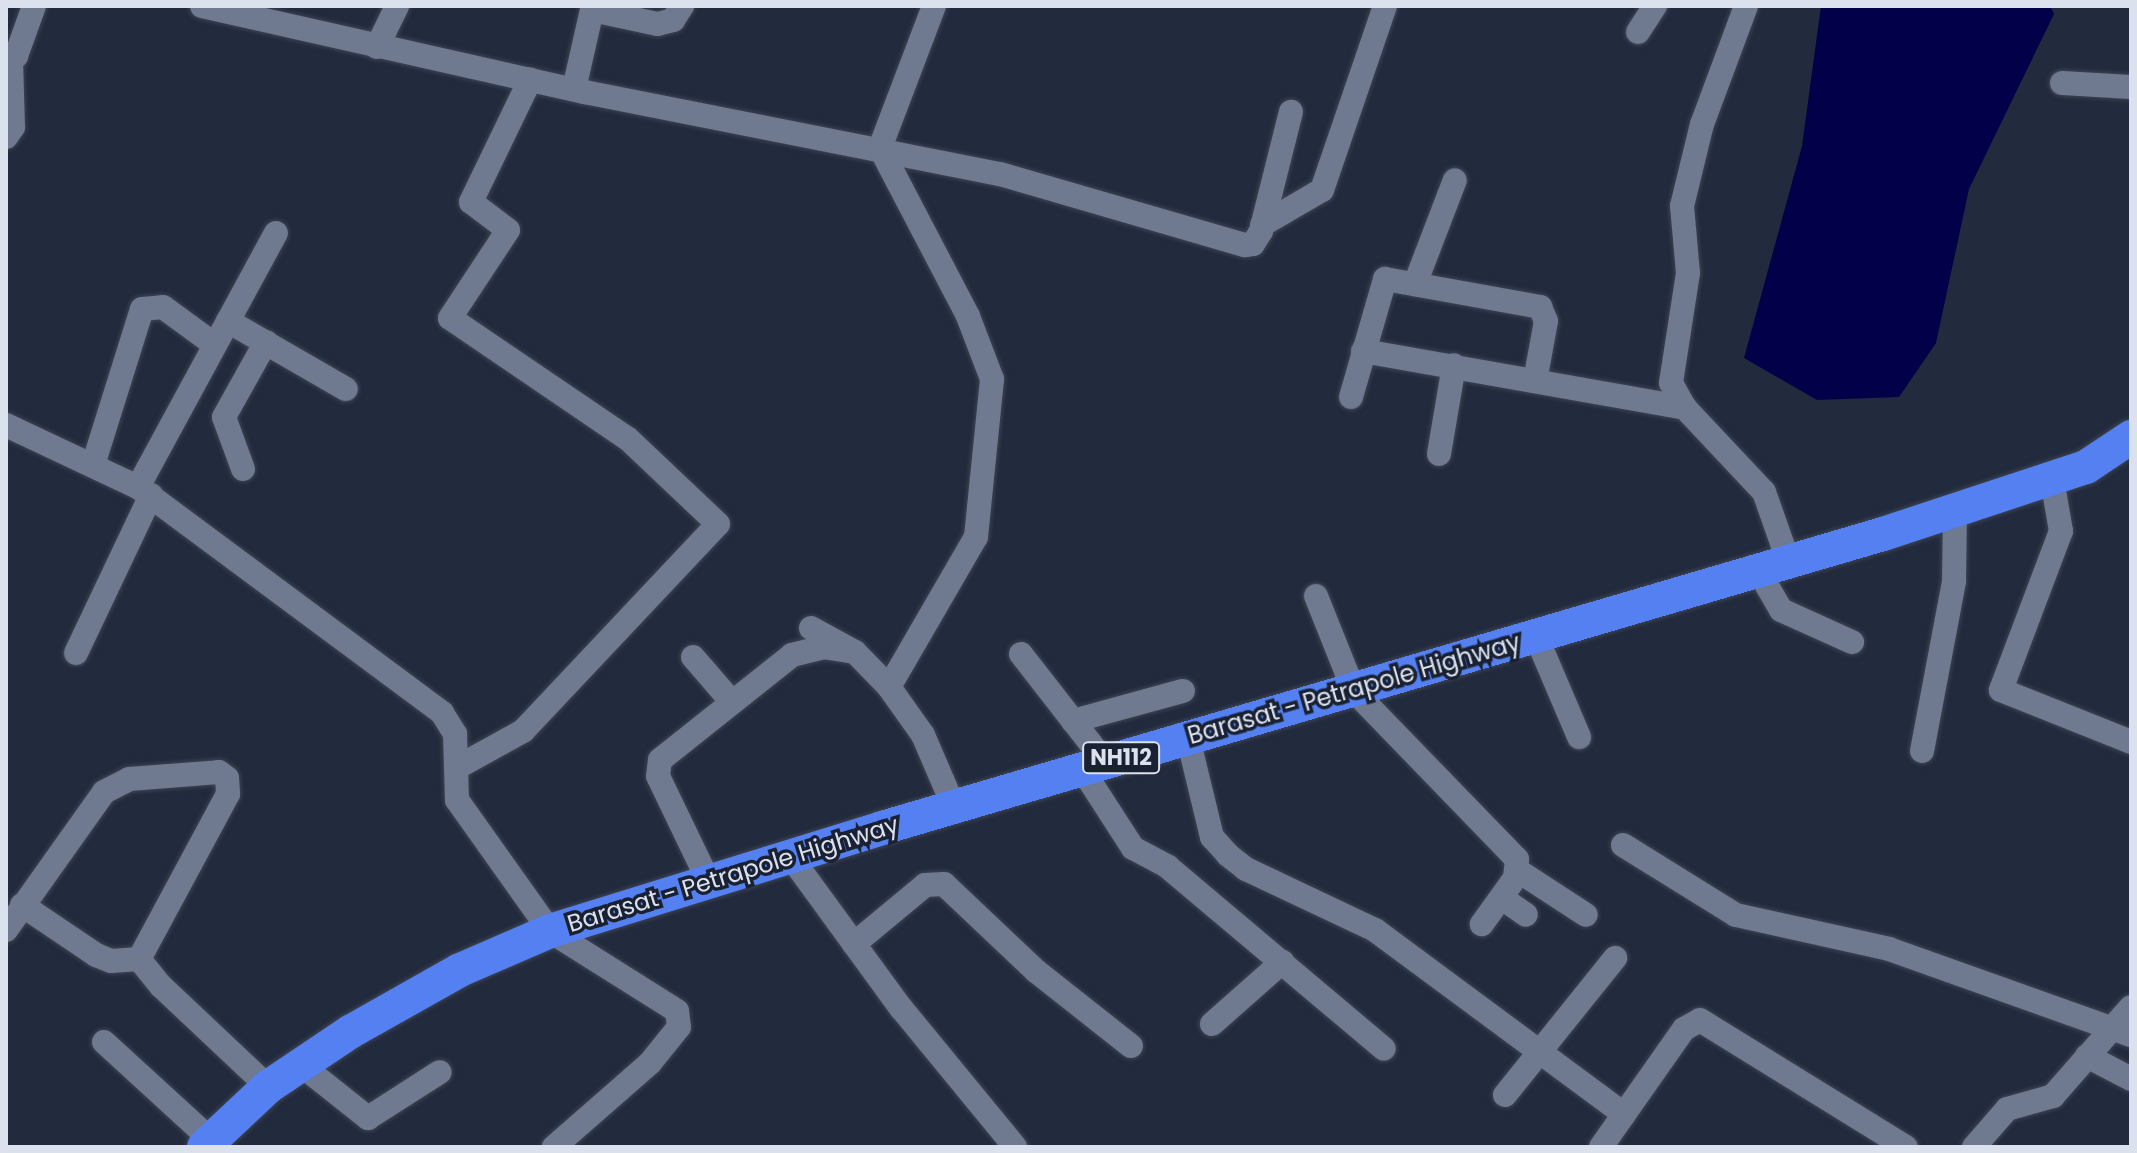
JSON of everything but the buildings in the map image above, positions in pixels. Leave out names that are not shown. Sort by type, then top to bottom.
[{"type":"highway","name":"Barasat - Petrapole Highway","points":[[208,1144],[268,1087],[300,1064],[460,970],[550,931],[708,880],[1955,512],[2086,467],[2131,437]]},
{"type":"street","points":[[6,137],[13,127],[8,62],[34,6]]},
{"type":"street","points":[[202,6],[530,80],[1000,174],[1245,245],[1258,239],[1291,112]]},
{"type":"street","points":[[377,47],[397,6]]},
{"type":"street","points":[[574,89],[593,8],[658,24],[673,20],[682,6]]},
{"type":"street","points":[[889,687],[976,537],[992,379],[968,316],[880,148],[934,6]]},
{"type":"street","points":[[1262,225],[1322,190],[1385,6]]},
{"type":"street","points":[[1638,32],[1655,6]]},
{"type":"street","points":[[1746,6],[1702,124],[1682,206],[1688,273],[1670,362],[1671,383],[1685,408],[1764,492],[1781,610],[1852,642]]},
{"type":"street","points":[[456,768],[523,731],[718,524],[628,439],[450,318],[508,230],[471,202],[530,80]]},
{"type":"street","points":[[2062,83],[2131,87]]},
{"type":"street","points":[[1415,284],[1455,180]]},
{"type":"street","points":[[76,653],[144,491],[215,345],[276,233]]},
{"type":"street","points":[[1351,397],[1381,282],[1415,284],[1540,307],[1546,321],[1535,381]]},
{"type":"street","points":[[94,462],[142,309],[163,307],[215,345]]},
{"type":"street","points":[[228,321],[346,389]]},
{"type":"street","points":[[243,469],[224,417],[266,342]]},
{"type":"street","points":[[1363,351],[1685,408]]},
{"type":"street","points":[[1439,454],[1454,365]]},
{"type":"street","points":[[6,425],[94,462],[144,491],[442,713],[455,734],[457,800],[550,931],[671,1006],[680,1018],[675,1035],[650,1063],[554,1147]]},
{"type":"street","points":[[2086,467],[2131,461]]},
{"type":"street","points":[[2052,479],[2061,531],[2001,690],[2131,742]]},
{"type":"street","points":[[1922,751],[1954,581],[1955,512]]},
{"type":"street","points":[[1316,596],[1354,691],[1510,848],[1517,870],[1586,915]]},
{"type":"street","points":[[811,628],[855,652],[889,687],[923,735],[954,807]]},
{"type":"street","points":[[1536,636],[1579,737]]},
{"type":"street","points":[[708,880],[657,767],[731,701],[792,655],[823,647],[855,652]]},
{"type":"street","points":[[1021,654],[1073,721],[1133,848],[1168,867],[1384,1049]]},
{"type":"street","points":[[693,657],[731,701]]},
{"type":"street","points":[[1073,721],[1183,691]]},
{"type":"street","points":[[1188,738],[1212,837],[1228,855],[1246,869],[1375,930],[1624,1114]]},
{"type":"street","points":[[6,930],[97,800],[115,785],[219,772],[227,778],[228,794],[139,959]]},
{"type":"street","points":[[1623,845],[1736,915],[1889,949],[2122,1030]]},
{"type":"street","points":[[790,856],[854,944],[1015,1147]]},
{"type":"street","points":[[1482,924],[1502,898],[1517,870]]},
{"type":"street","points":[[854,944],[925,885],[944,884],[1036,971],[1131,1046]]},
{"type":"street","points":[[1502,898],[1526,915]]},
{"type":"street","points":[[22,905],[96,955],[111,961],[139,959]]},
{"type":"street","points":[[1505,1095],[1615,958]]},
{"type":"street","points":[[139,959],[161,986],[268,1087]]},
{"type":"street","points":[[1212,1024],[1282,962]]},
{"type":"street","points":[[1974,1147],[1997,1117],[2016,1104],[2053,1096],[2087,1056],[2122,1030],[2131,1007]]},
{"type":"street","points":[[1601,1147],[1684,1029],[1700,1020],[1906,1147]]},
{"type":"street","points":[[104,1042],[208,1144]]},
{"type":"street","points":[[2087,1056],[2131,1079]]},
{"type":"street","points":[[300,1064],[368,1118],[440,1072]]},
{"type":"shaded area","points":[[1821,6],[2050,6],[2054,14],[1969,189],[1936,343],[1899,397],[1817,400],[1744,358],[1802,146]]}]
